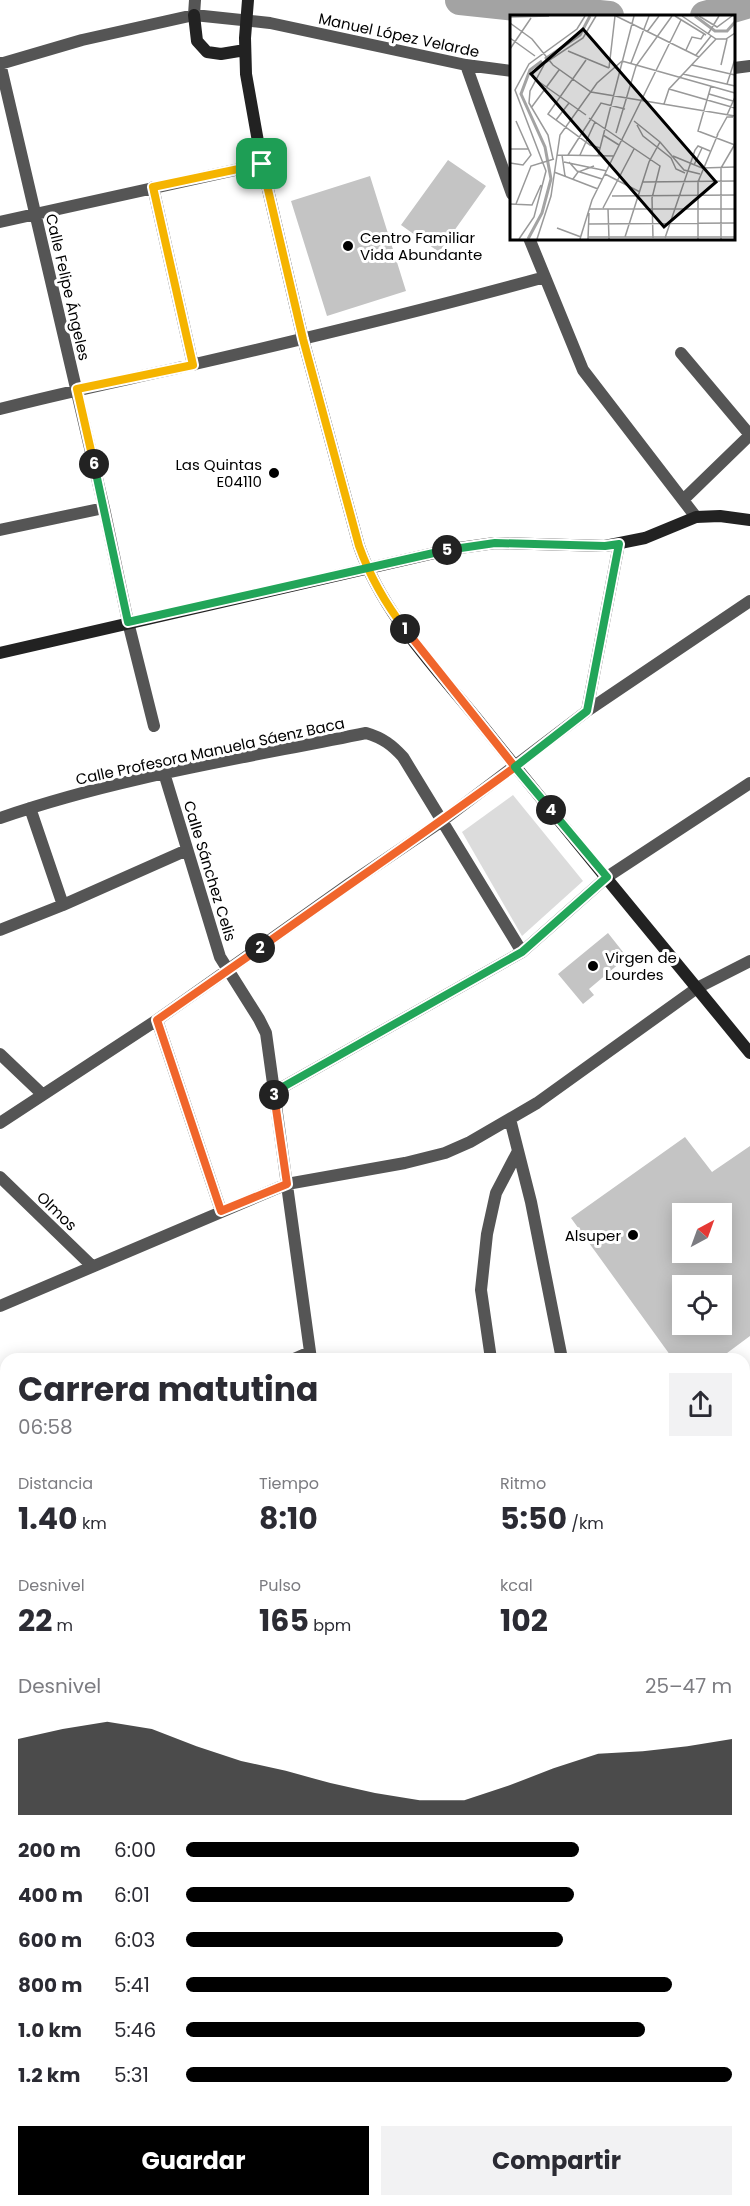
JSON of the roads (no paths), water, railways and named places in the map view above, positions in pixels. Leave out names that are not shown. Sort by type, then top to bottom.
[{"type":"main road","points":[[248,0],[245,44],[248,93],[262,164],[303,339],[367,570],[396,618],[750,1053]]},
{"type":"main road","points":[[194,15],[197,41],[207,52],[221,54],[245,44]]},
{"type":"main road","points":[[0,653],[452,549],[495,543],[605,546],[645,538],[696,517],[720,516],[750,520]]},
{"type":"street","points":[[194,15],[195,0]]},
{"type":"street","name":"Manuel López Velarde","points":[[0,63],[81,40],[194,15],[270,23],[466,65],[510,71]]},
{"type":"street","name":"Calle Felipe Ángeles","points":[[0,63],[154,726]]},
{"type":"street","points":[[466,65],[510,188]]},
{"type":"street","points":[[735,68],[750,66]]},
{"type":"street","points":[[0,222],[262,164]]},
{"type":"street","points":[[153,187],[193,365]]},
{"type":"street","points":[[530,240],[583,370],[696,517]]},
{"type":"street","points":[[0,409],[77,389],[303,339],[545,277]]},
{"type":"street","points":[[681,353],[750,435],[683,500]]},
{"type":"street","points":[[0,530],[104,508]]},
{"type":"street","points":[[587,711],[619,544]]},
{"type":"street","points":[[0,1123],[157,1020],[442,821],[587,711],[750,601]]},
{"type":"street","name":"Calle Profesora Manuela Sáenz Baca","points":[[0,818],[164,773],[366,733],[381,737],[391,744],[403,758],[442,821]]},
{"type":"street","name":"Calle Sánchez Celis","points":[[164,773],[213,939],[228,970],[266,1033],[311,1353]]},
{"type":"street","points":[[274,1092],[522,952],[607,877],[750,783]]},
{"type":"street","points":[[30,808],[63,905]]},
{"type":"street","points":[[442,821],[522,952]]},
{"type":"street","points":[[0,930],[187,850]]},
{"type":"street","points":[[0,1306],[287,1184],[427,1158],[470,1142],[537,1103],[697,988],[750,961]]},
{"type":"street","points":[[157,1020],[221,1211]]},
{"type":"street","points":[[0,1054],[42,1094]]},
{"type":"street","points":[[510,1119],[533,1214],[561,1353]]},
{"type":"street","points":[[489,1353],[481,1290],[487,1234],[496,1193],[519,1151]]},
{"type":"street","name":"Olmos","points":[[0,1177],[92,1266]]},
{"type":"waterway","points":[[460,0],[600,15]]},
{"type":"waterway","points":[[708,15],[750,3]]},
{"type":"place","name":"Centro Familiar Vida Abundante","points":[[348,246]]},
{"type":"place","name":"Las Quintas E04110","points":[[274,473]]},
{"type":"place","name":"Virgen de Lourdes","points":[[593,966]]},
{"type":"place","name":"Alsuper","points":[[633,1235]]}]
